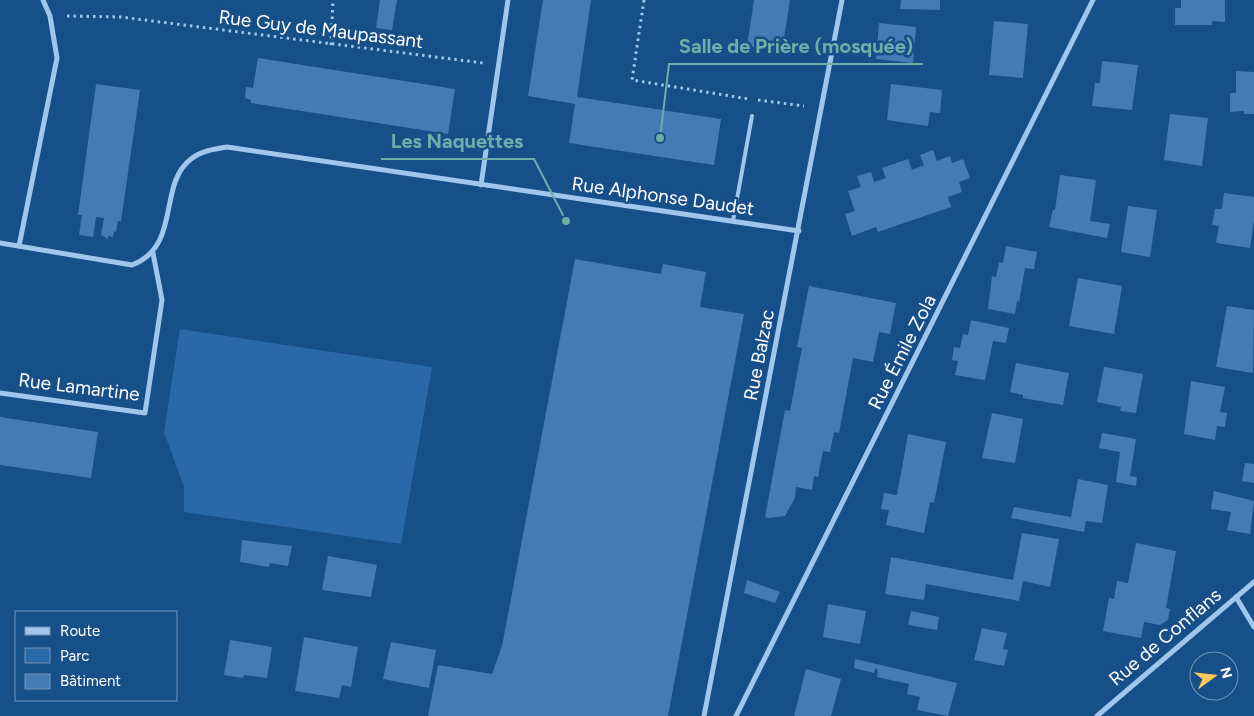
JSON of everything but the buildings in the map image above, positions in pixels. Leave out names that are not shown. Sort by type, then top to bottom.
[{"type":"street","points":[[19,246],[57,58],[50,16],[42,0]]},
{"type":"street","points":[[481,185],[508,0]]},
{"type":"street","name":"Rue Balzac","points":[[704,716],[842,0]]},
{"type":"street","name":"Rue Émile Zola","points":[[736,716],[1093,0]]},
{"type":"street","name":"Rue Alphonse Daudet","points":[[153,253],[161,237],[180,170],[190,159],[202,152],[227,147],[799,231]]},
{"type":"street","points":[[0,244],[132,265],[143,261],[153,253]]},
{"type":"street","name":"Rue Lamartine","points":[[0,393],[145,413],[162,300],[153,253]]},
{"type":"street","name":"Rue de Conflans","points":[[1097,716],[1254,582]]},
{"type":"street","points":[[1236,597],[1254,627]]},
{"type":"lane","points":[[733,221],[752,116]]},
{"type":"path","points":[[331,45],[333,0]]},
{"type":"path","points":[[644,0],[632,80],[715,94],[822,108]]},
{"type":"path","name":"Rue Guy de Maupassant","points":[[50,16],[121,17],[499,65]]},
{"type":"green space","points":[[180,329],[432,367],[401,544],[184,512],[184,487],[164,432]]},
{"type":"place","name":"Salle de Prière (mosquée)","points":[[660,138]]},
{"type":"place","name":"Les Naquettes","points":[[566,221]]}]
